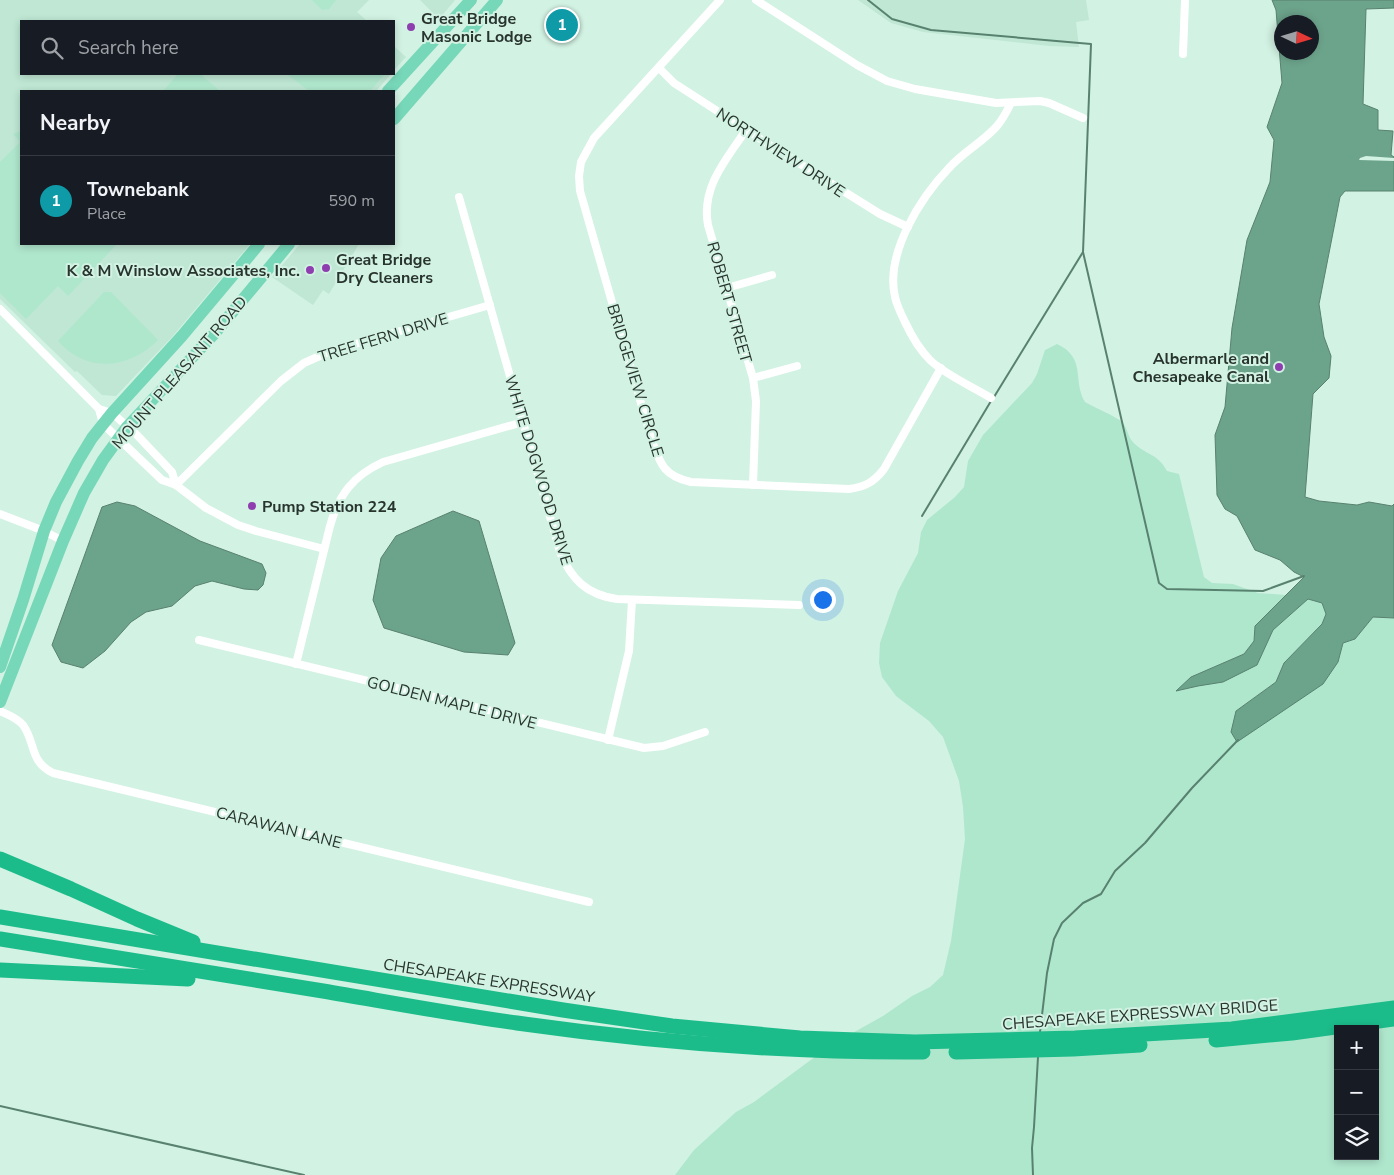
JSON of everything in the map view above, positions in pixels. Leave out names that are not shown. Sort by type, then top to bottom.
[{"type":"highway","points":[[0,859],[137,920],[202,945],[264,956],[311,969]]},
{"type":"highway","name":"CHESAPEAKE EXPRESSWAY","points":[[0,916],[488,999],[672,1026],[800,1038],[977,1046]]},
{"type":"highway","points":[[0,939],[516,1023],[683,1041],[844,1051],[977,1046]]},
{"type":"highway","points":[[0,970],[215,981],[242,979]]},
{"type":"highway","name":"CHESAPEAKE EXPRESSWAY BRIDGE","points":[[977,1046],[1232,1029],[1394,1008]]},
{"type":"highway","name":"CHESAPEAKE EXPRESSWAY BRIDGE","points":[[977,1046],[1073,1049],[1235,1039],[1292,1034],[1394,1020]]},
{"type":"main road","points":[[389,90],[471,0]]},
{"type":"main road","points":[[395,118],[497,0]]},
{"type":"main road","name":"MOUNT PLEASANT ROAD","points":[[0,667],[44,532],[56,502],[78,461],[103,424],[106,411],[182,336],[259,245]]},
{"type":"main road","name":"MOUNT PLEASANT ROAD","points":[[0,702],[63,541],[84,493],[103,460],[127,427],[215,333],[288,245]]},
{"type":"street","name":"BRIDGEVIEW CIRCLE","points":[[720,0],[607,124],[589,146],[580,166],[580,191],[651,438],[663,466],[669,474],[680,480],[691,482],[849,489],[871,484],[884,469],[941,368]]},
{"type":"street","points":[[756,0],[856,65],[887,82],[914,89],[996,103],[1048,103],[1084,118]]},
{"type":"street","points":[[1183,54],[1185,0]]},
{"type":"street","name":"NORTHVIEW DRIVE","points":[[659,68],[674,83],[746,130],[880,214],[908,228]]},
{"type":"street","points":[[991,398],[929,359],[913,338],[900,311],[895,297],[894,286],[897,258],[908,228],[926,196],[948,168],[997,126],[1011,103]]},
{"type":"street","name":"ROBERT STREET","points":[[746,130],[716,177],[706,201],[708,225],[753,378],[756,401],[753,484]]},
{"type":"street","name":"WHITE DOGWOOD DRIVE","points":[[459,197],[566,568],[592,592],[610,598],[799,605]]},
{"type":"street","points":[[726,288],[772,275]]},
{"type":"street","name":"TREE FERN DRIVE","points":[[176,485],[281,381],[304,363],[331,351],[490,305]]},
{"type":"street","points":[[0,309],[106,411],[127,427],[154,453],[172,472],[176,485]]},
{"type":"street","points":[[753,378],[797,366]]},
{"type":"street","points":[[296,664],[335,508],[343,493],[352,482],[370,469],[395,459],[523,422]]},
{"type":"street","points":[[103,424],[162,480],[176,485],[206,508],[238,525],[324,549]]},
{"type":"street","points":[[0,514],[63,541]]},
{"type":"street","points":[[608,740],[629,651],[632,600]]},
{"type":"street","name":"GOLDEN MAPLE DRIVE","points":[[199,640],[644,748],[667,745],[705,732]]},
{"type":"street","name":"CARAWAN LANE","points":[[0,711],[14,718],[23,726],[28,733],[35,757],[44,768],[53,773],[589,902]]},
{"type":"shaded area","points":[[0,0],[369,0],[357,12],[366,20],[20,20],[20,75],[390,75],[377,90],[20,90],[20,245],[249,245],[172,337],[116,396],[102,395],[77,371],[75,372],[0,299]]},
{"type":"shaded area","points":[[312,0],[336,0],[329,9],[322,10]]},
{"type":"shaded area","points":[[420,0],[455,0],[439,19]]},
{"type":"shaded area","points":[[858,0],[1086,0],[1089,20],[1076,22],[1079,47],[1049,46],[923,32],[891,23]]},
{"type":"shaded area","name":"Albermarle and Chesapeake Canal","points":[[1272,0],[1394,0],[1394,8],[1366,9],[1363,104],[1378,110],[1378,130],[1393,131],[1391,155],[1394,157],[1394,191],[1345,191],[1340,197],[1319,304],[1324,337],[1331,356],[1329,378],[1313,394],[1305,497],[1319,501],[1357,505],[1369,502],[1392,506],[1394,504],[1394,618],[1373,617],[1355,639],[1343,643],[1338,662],[1323,684],[1237,742],[1231,732],[1236,711],[1276,682],[1284,663],[1322,624],[1326,614],[1322,603],[1308,599],[1273,630],[1257,665],[1223,682],[1176,691],[1191,677],[1244,654],[1254,641],[1255,626],[1304,577],[1294,572],[1280,560],[1255,550],[1237,516],[1225,509],[1217,495],[1215,435],[1225,407],[1232,328],[1247,240],[1270,182],[1274,140],[1267,127],[1282,83],[1280,60],[1319,60],[1319,15],[1276,15]]},
{"type":"shaded area","points":[[395,47],[406,57],[395,69]]},
{"type":"shaded area","points":[[177,75],[201,75],[219,90],[164,90]]},
{"type":"shaded area","points":[[288,75],[384,75],[371,90],[308,90]]},
{"type":"shaded area","points":[[20,131],[20,142],[13,134]]},
{"type":"shaded area","points":[[20,142],[20,245],[116,245],[68,296],[58,286],[26,319],[0,293],[0,162]]},
{"type":"shaded area","points":[[299,245],[358,245],[329,294],[323,290],[313,305],[272,277]]},
{"type":"shaded area","points":[[104,292],[111,292],[158,340],[147,350],[134,357],[108,364],[82,359],[69,352],[58,341]]},
{"type":"shaded area","points":[[1057,344],[1066,350],[1076,363],[1079,386],[1085,402],[1120,421],[1137,446],[1159,460],[1167,471],[1179,474],[1204,577],[1212,583],[1233,584],[1258,593],[1286,595],[1255,626],[1254,641],[1244,654],[1191,677],[1177,691],[1198,686],[1257,665],[1273,630],[1308,599],[1322,603],[1326,614],[1322,624],[1284,663],[1276,682],[1236,711],[1338,662],[1343,643],[1355,639],[1373,617],[1394,618],[1394,1175],[675,1175],[694,1150],[736,1112],[754,1102],[831,1045],[930,987],[943,975],[951,941],[965,839],[959,781],[943,737],[929,721],[896,696],[882,677],[879,663],[880,643],[898,591],[918,553],[921,532],[927,520],[964,487],[968,461],[983,435],[1032,383],[1045,350]]},
{"type":"shaded area","points":[[117,502],[135,506],[200,541],[262,564],[266,573],[263,585],[258,590],[244,589],[212,581],[195,586],[172,606],[146,612],[131,622],[105,651],[83,668],[61,662],[52,645],[102,507]]},
{"type":"shaded area","points":[[453,511],[479,521],[515,643],[508,655],[464,652],[384,628],[373,600],[381,558],[396,536]]},
{"type":"pier","points":[[1366,156],[1394,158],[1394,161],[1359,160]]},
{"type":"waterway","points":[[868,0],[892,19],[931,30],[1091,44],[1083,252],[1159,583],[1167,589],[1263,591],[1304,576]]},
{"type":"waterway","points":[[994,397],[1083,252]]},
{"type":"waterway","points":[[922,516],[991,401]]},
{"type":"waterway","points":[[1040,1032],[1047,973],[1054,939],[1062,923],[1083,903],[1101,894],[1115,871],[1145,843],[1192,788],[1238,740]]},
{"type":"waterway","points":[[1033,1175],[1032,1148],[1038,1057]]},
{"type":"waterway","points":[[0,1106],[304,1175]]},
{"type":"place","name":"Townebank","points":[[562,25]]},
{"type":"place","name":"Great Bridge Masonic Lodge","points":[[411,27]]},
{"type":"place","name":"Great Bridge Dry Cleaners","points":[[326,268]]},
{"type":"place","name":"K & M Winslow Associates, Inc.","points":[[310,270]]},
{"type":"place","name":"Albermarle and Chesapeake Canal","points":[[1279,367]]},
{"type":"place","name":"Pump Station 224","points":[[252,506]]}]
